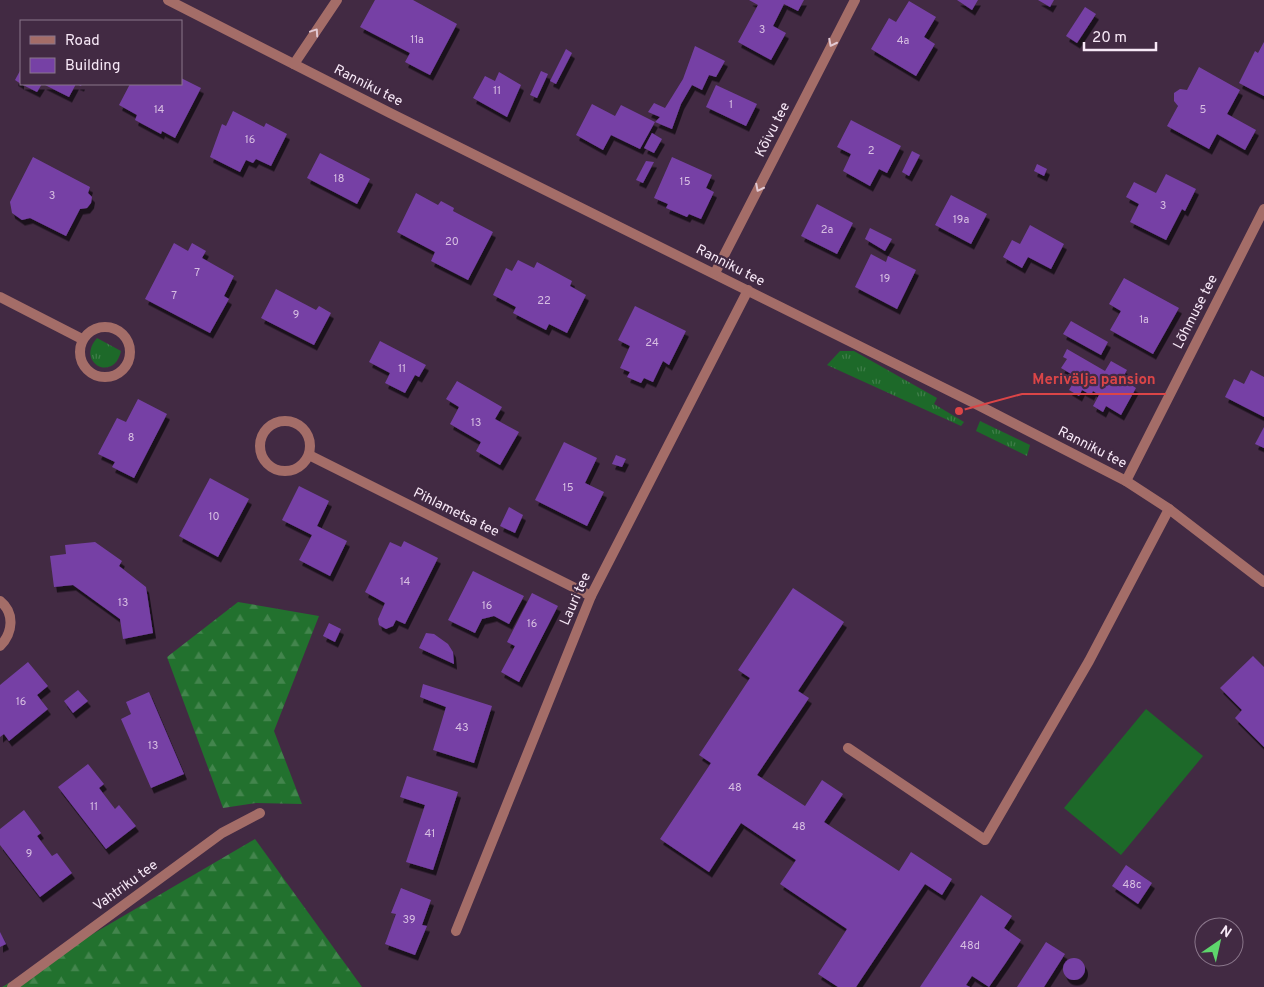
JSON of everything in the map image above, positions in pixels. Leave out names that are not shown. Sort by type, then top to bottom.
[{"type":"street","name":"Ranniku tee","points":[[168,0],[1126,481],[1169,509],[1264,582]]},
{"type":"street","points":[[294,64],[336,0]]},
{"type":"street","name":"Kõivu tee","points":[[715,273],[854,0]]},
{"type":"street","name":"Lõhmuse tee","points":[[1126,481],[1264,209]]},
{"type":"street","name":"Lauri tee","points":[[456,931],[591,596],[748,290]]},
{"type":"street","points":[[0,297],[82,340]]},
{"type":"street","points":[[96,328],[112,328],[119,331],[125,337],[130,353],[128,361],[118,374],[102,377],[94,374],[82,363],[80,355],[82,340],[96,328]]},
{"type":"street","points":[[276,422],[292,422],[306,432],[309,439],[309,455],[298,468],[282,471],[274,468],[267,464],[263,457],[261,441],[264,433],[276,422]]},
{"type":"street","name":"Pihlametsa tee","points":[[309,455],[591,596]]},
{"type":"street","points":[[848,748],[985,840],[1089,661],[1169,509]]},
{"type":"street","points":[[0,601],[7,608],[11,622],[6,640],[0,646]]},
{"type":"street","name":"Vahtriku tee","points":[[12,987],[222,833],[260,813]]},
{"type":"green space","points":[[97,338],[121,351],[117,361],[111,366],[105,368],[93,362],[90,355],[91,347]]},
{"type":"green space","points":[[840,351],[854,351],[937,398],[934,404],[964,422],[961,426],[827,365]]},
{"type":"green space","points":[[980,421],[1030,445],[1027,456],[976,431]]},
{"type":"green space","points":[[238,602],[319,616],[274,731],[302,804],[256,803],[223,808],[167,657]]},
{"type":"green space","points":[[1146,709],[1203,756],[1121,855],[1064,808]]},
{"type":"green space","points":[[255,839],[362,987],[2,987]]},
{"type":"building","points":[[375,0],[413,0],[457,24],[430,75],[405,62],[410,53],[360,27]]},
{"type":"building","points":[[749,0],[804,0],[798,11],[784,4],[773,26],[786,33],[771,60],[738,42],[758,5]]},
{"type":"building","points":[[957,0],[978,0],[972,10]]},
{"type":"building","points":[[1038,0],[1054,0],[1050,7]]},
{"type":"building","points":[[909,1],[936,17],[924,37],[935,44],[916,76],[871,49],[889,18],[896,22]]},
{"type":"building","points":[[1085,7],[1096,14],[1077,43],[1066,36]]},
{"type":"building","points":[[1264,42],[1264,96],[1239,83],[1255,51],[1258,53]]},
{"type":"building","points":[[695,46],[725,61],[716,77],[709,75],[702,90],[692,85],[681,104],[672,129],[655,122],[660,117],[648,112],[654,103],[665,108],[683,79]]},
{"type":"building","points":[[566,49],[572,53],[556,84],[550,81]]},
{"type":"building","points":[[1199,67],[1240,90],[1227,114],[1256,130],[1245,150],[1217,134],[1209,149],[1167,126],[1178,106],[1174,101],[1174,93],[1180,89],[1187,90]]},
{"type":"building","points":[[20,71],[20,83],[15,80]]},
{"type":"building","points":[[541,71],[548,74],[537,98],[530,95]]},
{"type":"building","points":[[499,72],[521,85],[507,117],[473,98],[485,76],[495,81]]},
{"type":"building","points":[[182,78],[201,88],[175,138],[162,131],[161,134],[135,120],[137,115],[119,105],[129,85],[182,85]]},
{"type":"building","points":[[23,85],[41,85],[37,92]]},
{"type":"building","points":[[45,85],[75,85],[69,97]]},
{"type":"building","points":[[716,85],[757,104],[746,126],[706,107]]},
{"type":"building","points":[[592,104],[615,116],[621,105],[655,122],[640,149],[611,135],[603,150],[576,135]]},
{"type":"building","points":[[233,111],[264,127],[266,123],[287,134],[271,166],[256,159],[253,163],[246,160],[240,172],[210,157],[222,124],[226,126]]},
{"type":"building","points":[[851,120],[901,146],[887,173],[879,169],[870,186],[843,171],[851,154],[837,147]]},
{"type":"building","points":[[652,133],[662,139],[654,153],[644,148]]},
{"type":"building","points":[[912,151],[920,155],[909,176],[902,172]]},
{"type":"building","points":[[320,153],[370,179],[357,204],[307,178]]},
{"type":"building","points":[[33,157],[90,187],[88,193],[92,197],[91,203],[87,208],[80,209],[66,236],[30,218],[22,220],[12,213],[10,202]]},
{"type":"building","points":[[672,157],[712,175],[706,188],[714,192],[701,219],[689,214],[687,217],[666,208],[668,204],[654,198]]},
{"type":"building","points":[[646,161],[654,162],[643,183],[636,180]]},
{"type":"building","points":[[1037,164],[1047,169],[1044,176],[1034,171]]},
{"type":"building","points":[[1166,174],[1196,189],[1185,211],[1182,209],[1166,240],[1130,222],[1139,204],[1126,197],[1134,182],[1156,193]]},
{"type":"building","points":[[416,193],[438,205],[441,201],[454,208],[453,211],[493,232],[468,280],[431,261],[435,252],[397,232]]},
{"type":"building","points":[[951,195],[987,214],[971,244],[935,225]]},
{"type":"building","points":[[817,204],[853,223],[837,254],[801,236]]},
{"type":"building","points":[[1030,225],[1064,244],[1051,269],[1028,257],[1022,268],[1003,257],[1012,240],[1020,244]]},
{"type":"building","points":[[870,228],[892,239],[885,251],[865,239]]},
{"type":"building","points":[[174,243],[188,251],[192,243],[206,251],[202,258],[234,276],[224,296],[229,299],[210,333],[145,299]]},
{"type":"building","points":[[871,254],[886,262],[888,256],[916,270],[897,309],[855,287]]},
{"type":"building","points":[[518,260],[534,268],[537,262],[572,281],[570,286],[586,295],[567,333],[549,324],[546,330],[513,313],[516,307],[493,295],[506,268],[512,271]]},
{"type":"building","points":[[1124,278],[1179,308],[1153,354],[1110,330],[1121,311],[1109,304]]},
{"type":"building","points":[[276,289],[316,310],[319,306],[331,313],[314,345],[261,318]]},
{"type":"building","points":[[635,306],[686,331],[669,365],[663,361],[653,382],[644,378],[641,383],[627,377],[630,372],[620,368],[630,346],[618,340]]},
{"type":"building","points":[[1071,321],[1108,342],[1101,355],[1063,334]]},
{"type":"building","points":[[380,341],[426,365],[419,377],[415,375],[405,393],[385,383],[390,373],[369,362]]},
{"type":"building","points":[[1067,349],[1105,371],[1111,361],[1127,370],[1122,379],[1136,388],[1121,415],[1106,406],[1103,412],[1093,406],[1099,395],[1093,391],[1091,395],[1082,390],[1079,396],[1069,390],[1079,373],[1076,371],[1073,375],[1061,368],[1067,359],[1063,357]]},
{"type":"building","points":[[1251,370],[1264,377],[1264,417],[1225,397],[1234,379],[1244,384]]},
{"type":"building","points":[[457,381],[502,407],[495,419],[519,432],[500,465],[476,451],[481,442],[450,424],[459,407],[446,399]]},
{"type":"building","points":[[138,399],[167,414],[134,478],[112,467],[115,462],[98,454],[117,418],[126,422]]},
{"type":"building","points":[[1264,427],[1264,448],[1255,444]]},
{"type":"building","points":[[564,442],[597,458],[585,483],[604,492],[587,526],[535,500]]},
{"type":"building","points":[[616,455],[626,459],[622,467],[612,464]]},
{"type":"building","points":[[210,478],[249,499],[218,557],[179,536]]},
{"type":"building","points":[[299,486],[329,501],[317,526],[347,541],[330,576],[299,560],[312,535],[282,520]]},
{"type":"building","points":[[509,507],[523,515],[515,533],[500,526]]},
{"type":"building","points":[[404,541],[438,558],[405,624],[396,620],[393,626],[386,629],[379,625],[378,619],[385,603],[365,592],[390,542],[401,547]]},
{"type":"building","points":[[95,542],[122,561],[119,566],[146,587],[153,633],[123,639],[120,619],[73,585],[54,587],[50,556],[66,554],[65,545]]},
{"type":"building","points":[[473,571],[524,596],[509,624],[494,616],[482,619],[475,633],[448,620]]},
{"type":"building","points":[[793,588],[844,622],[798,691],[809,698],[757,775],[805,806],[822,780],[843,794],[824,822],[899,871],[911,852],[952,879],[942,895],[925,884],[856,987],[838,987],[818,974],[847,929],[780,884],[796,860],[741,823],[709,872],[660,839],[711,763],[699,755],[750,678],[738,670]]},
{"type":"building","points":[[532,593],[558,606],[519,682],[501,672],[515,646],[507,642]]},
{"type":"building","points":[[329,623],[341,629],[335,642],[323,636]]},
{"type":"building","points":[[426,633],[434,634],[448,644],[453,652],[454,664],[419,648]]},
{"type":"building","points":[[1253,656],[1264,667],[1264,747],[1235,718],[1242,710],[1220,688]]},
{"type":"building","points":[[28,662],[48,686],[37,695],[48,709],[9,741],[4,734],[0,737],[0,685]]},
{"type":"building","points":[[423,684],[492,706],[474,763],[433,750],[446,707],[420,697]]},
{"type":"building","points":[[78,690],[88,701],[73,713],[64,701]]},
{"type":"building","points":[[149,692],[184,774],[151,788],[121,719],[131,714],[126,702]]},
{"type":"building","points":[[88,764],[104,784],[99,788],[115,809],[119,805],[136,826],[106,849],[58,787]]},
{"type":"building","points":[[407,776],[458,792],[433,870],[406,862],[425,805],[400,797]]},
{"type":"building","points":[[24,810],[41,833],[37,836],[52,856],[57,853],[72,873],[40,897],[0,845],[0,829]]},
{"type":"building","points":[[1126,865],[1152,883],[1138,904],[1112,886]]},
{"type":"building","points":[[401,888],[431,900],[422,925],[427,926],[415,955],[385,944],[396,914],[391,913]]},
{"type":"building","points":[[981,895],[1012,916],[1004,928],[1021,940],[989,987],[972,976],[966,985],[970,987],[920,987]]},
{"type":"building","points":[[0,932],[6,944],[0,947]]},
{"type":"building","points":[[1046,942],[1065,954],[1044,987],[1017,987]]},
{"type":"building","points":[[1074,958],[1082,961],[1085,969],[1082,977],[1074,980],[1066,977],[1063,969],[1066,961]]},
{"type":"place","name":"Merivälja pansion","points":[[959,411]]}]
